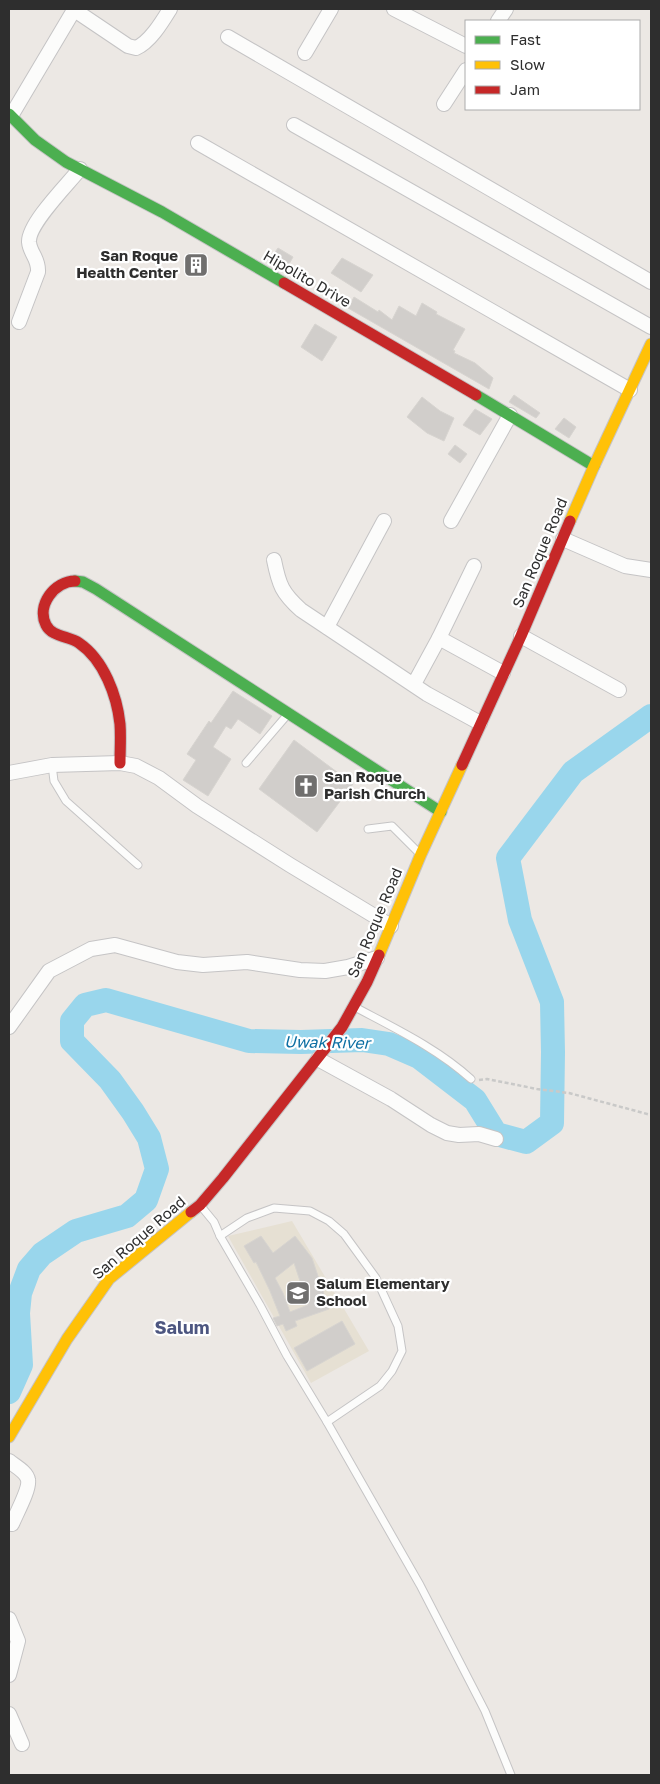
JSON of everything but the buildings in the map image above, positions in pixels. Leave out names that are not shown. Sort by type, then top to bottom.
[{"type":"street","points":[[10,115],[74,9],[128,46],[136,48],[148,39],[170,9]]},
{"type":"street","points":[[305,53],[331,9]]},
{"type":"street","points":[[394,9],[465,45]]},
{"type":"street","points":[[499,20],[506,9]]},
{"type":"street","points":[[228,37],[651,282]]},
{"type":"street","points":[[444,104],[465,72]]},
{"type":"street","name":"Hipolito Drive","points":[[10,115],[35,140],[66,162],[162,212],[594,466]]},
{"type":"street","points":[[294,124],[651,327]]},
{"type":"street","points":[[198,143],[630,390]]},
{"type":"street","points":[[19,322],[38,272],[38,264],[29,242],[30,233],[40,216],[80,169]]},
{"type":"street","name":"San Roque Road","points":[[9,1437],[81,1318],[109,1279],[200,1205],[329,1046],[342,1027],[377,958],[420,854],[521,636],[594,466],[650,350]]},
{"type":"street","points":[[451,521],[510,415]]},
{"type":"street","points":[[327,627],[384,520]]},
{"type":"street","points":[[563,539],[625,566],[651,570]]},
{"type":"street","points":[[274,560],[280,585],[288,599],[301,610],[427,694],[480,723]]},
{"type":"street","points":[[414,684],[474,566]]},
{"type":"street","points":[[120,763],[120,725],[112,694],[103,673],[93,658],[80,645],[70,638],[54,633],[44,622],[47,600],[54,588],[66,582],[80,581],[101,592],[441,812]]},
{"type":"street","points":[[521,636],[619,690]]},
{"type":"street","points":[[439,638],[503,673]]},
{"type":"street","points":[[9,773],[52,764],[120,763],[136,766],[159,778],[197,806],[290,866],[391,926]]},
{"type":"street","points":[[9,1027],[49,971],[91,949],[115,946],[177,962],[202,965],[246,962],[300,970],[325,971],[348,967],[377,958]]},
{"type":"street","points":[[318,1059],[391,1099],[447,1133],[459,1135],[479,1134],[496,1139]]},
{"type":"street","points":[[9,1461],[26,1474],[29,1480],[12,1524]]},
{"type":"street","points":[[9,1619],[18,1641],[9,1675]]},
{"type":"street","points":[[9,1714],[22,1744]]},
{"type":"lane","points":[[246,763],[289,713]]},
{"type":"lane","points":[[52,764],[54,781],[66,801],[138,865]]},
{"type":"lane","points":[[368,829],[392,826],[420,854]]},
{"type":"lane","points":[[353,1006],[396,1028],[454,1063],[471,1079]]},
{"type":"lane","points":[[200,1205],[214,1222],[287,1356],[420,1585],[485,1711],[512,1775]]},
{"type":"lane","points":[[220,1236],[247,1218],[274,1208],[310,1212],[330,1221],[344,1234],[376,1278],[398,1326],[402,1351],[392,1371],[380,1386],[327,1422]]},
{"type":"path","points":[[471,1079],[476,1081],[487,1079],[569,1093],[651,1115]]},
{"type":"shaded area","name":"Salum Elementary School","points":[[292,1221],[369,1351],[311,1383],[228,1236]]},
{"type":"waterway","name":"Uwak River","points":[[9,1392],[21,1365],[18,1313],[20,1293],[29,1269],[42,1254],[76,1231],[127,1216],[146,1200],[157,1169],[149,1138],[133,1112],[110,1080],[72,1041],[72,1021],[85,1005],[106,1000],[249,1041],[362,1040],[389,1044],[419,1057],[475,1100],[496,1134],[526,1142],[552,1123],[552,1002],[520,920],[508,858],[573,772],[651,716]]},
{"type":"traffic: fast","points":[[9,114],[35,140],[66,162],[162,212],[284,283]]},
{"type":"traffic: fast","points":[[476,395],[594,466]]},
{"type":"traffic: fast","points":[[75,581],[83,582],[96,589],[441,812]]},
{"type":"traffic: slow","points":[[570,521],[651,344]]},
{"type":"traffic: slow","points":[[379,955],[421,854],[462,765]]},
{"type":"traffic: slow","points":[[9,1437],[67,1339],[109,1279],[191,1212]]},
{"type":"traffic: jam","points":[[284,283],[476,395]]},
{"type":"traffic: jam","points":[[462,765],[521,636],[570,521]]},
{"type":"traffic: jam","points":[[75,581],[68,582],[54,590],[46,602],[44,617],[46,625],[52,632],[79,643],[88,650],[108,679],[118,713],[120,763]]},
{"type":"traffic: jam","points":[[191,1212],[200,1205],[223,1178],[342,1027],[367,982],[379,955]]},
{"type":"place","name":"San Roque Health Center","points":[[196,265]]},
{"type":"place","name":"San Roque Parish Church","points":[[306,786]]},
{"type":"place","name":"Salum Elementary School","points":[[298,1293]]},
{"type":"district","name":"Salum","points":[[182,1328]]}]
